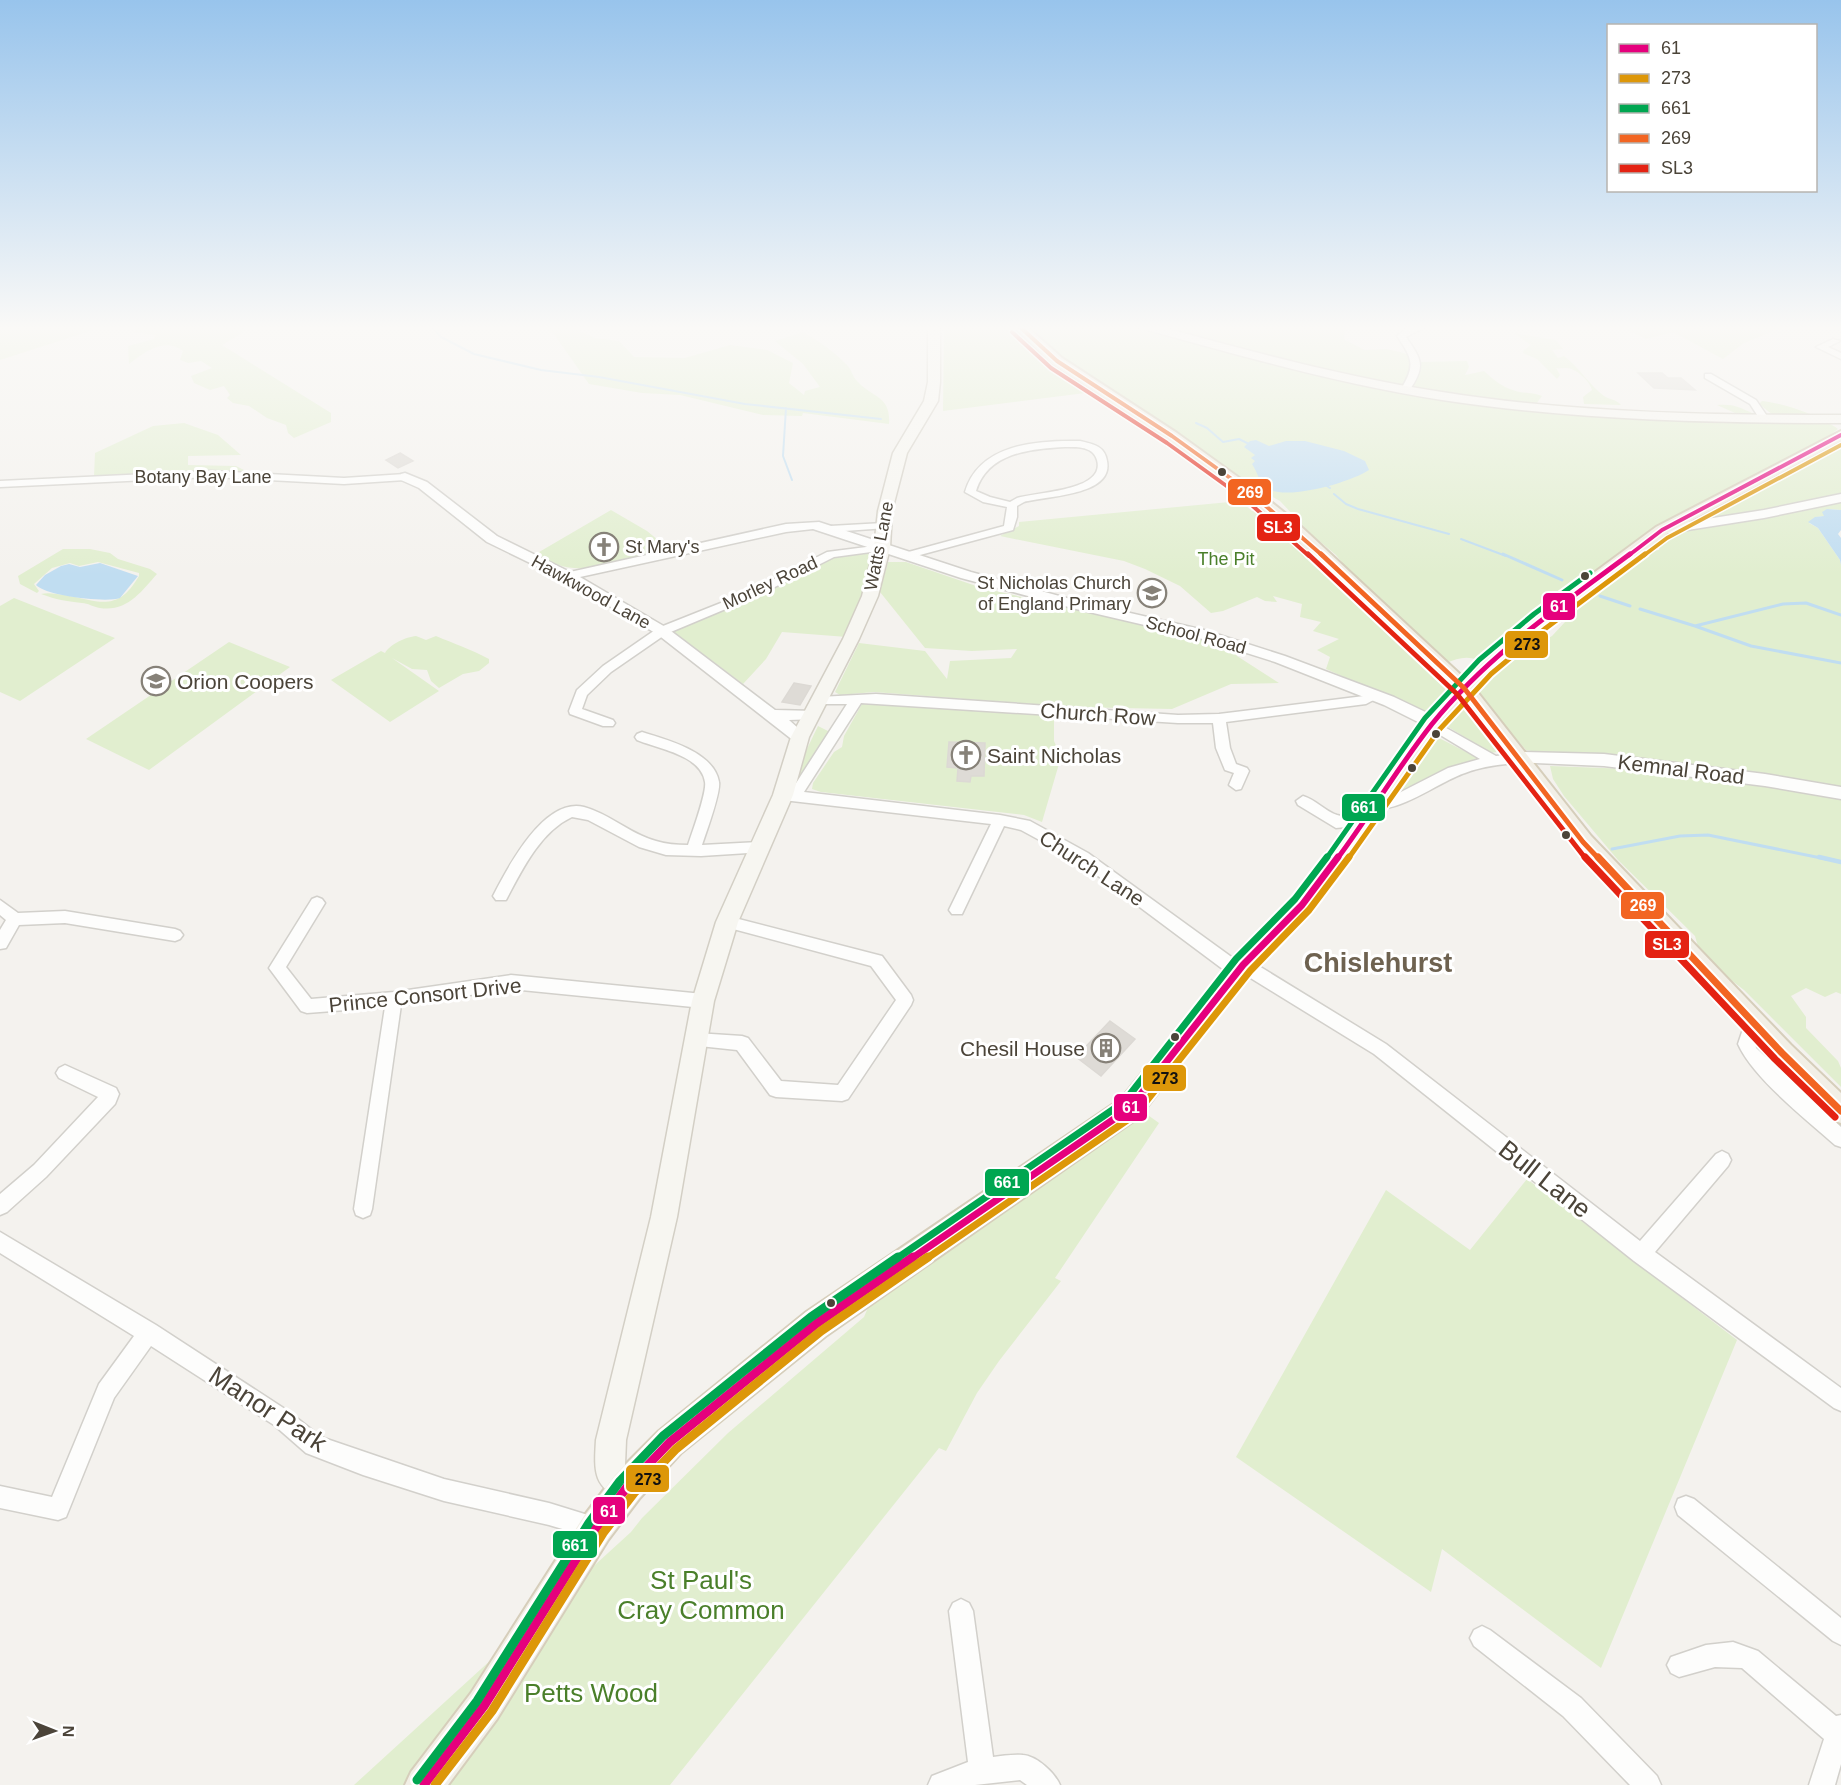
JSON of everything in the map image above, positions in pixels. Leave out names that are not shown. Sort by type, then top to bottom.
[{"type":"main road","name":"Watts Lane","points":[[627,1487],[609,1472],[611,1440],[664,1217],[703,1001],[727,922],[759,848],[789,795],[800,737],[866,605],[882,548],[885,511],[900,453],[927,408]]},
{"type":"main road","points":[[1129,408],[1172,436],[1289,524],[1464,688],[1583,842],[1762,1032],[1841,1111]]},
{"type":"main road","points":[[1546,408],[1764,419],[1841,418]]},
{"type":"main road","points":[[424,1785],[484,1706],[596,1528],[627,1487],[670,1442],[816,1324],[1116,1119],[1138,1098],[1241,968],[1302,905],[1360,828],[1433,723],[1464,688],[1540,621],[1662,530],[1841,435]]},
{"type":"street","points":[[1757,408],[1764,419]]},
{"type":"street","points":[[905,556],[1009,528],[1012,505],[1016,501],[1073,491],[1094,483],[1104,467],[1099,451],[1084,444],[1058,444],[1014,449],[997,456],[972,482],[970,492],[987,500],[1012,505]]},
{"type":"street","name":"Botany Bay Lane","points":[[0,484],[187,474],[242,474],[359,483],[381,482],[405,477]]},
{"type":"street","name":"Hawkwood Lane","points":[[405,477],[423,485],[492,539],[568,576],[662,631],[800,737]]},
{"type":"street","points":[[1662,530],[1764,514],[1841,498]]},
{"type":"street","name":"School Road","points":[[568,576],[806,524],[830,529],[905,556],[1066,602],[1199,633],[1280,659],[1375,696],[1433,723]]},
{"type":"street","points":[[830,529],[883,526]]},
{"type":"street","name":"Morley Road","points":[[608,723],[575,711],[581,693],[607,669],[662,631],[755,592],[831,554],[882,548]]},
{"type":"street","name":"Church Row","points":[[815,708],[857,699],[876,698],[1178,719],[1219,718],[1366,700],[1375,696]]},
{"type":"street","points":[[789,795],[857,699]]},
{"type":"street","points":[[772,715],[815,708]]},
{"type":"street","points":[[1219,718],[1223,748],[1230,767],[1242,771],[1236,785]]},
{"type":"street","points":[[1433,723],[1492,760]]},
{"type":"street","points":[[642,737],[697,758],[707,768],[713,784],[694,849]]},
{"type":"street","points":[[1376,804],[1389,804],[1446,774],[1492,760],[1520,758]]},
{"type":"street","name":"Kemnal Road","points":[[1520,758],[1604,760],[1766,780],[1841,793]]},
{"type":"street","name":"Church Lane","points":[[789,795],[1000,820],[1025,825],[1083,857],[1241,968]]},
{"type":"street","points":[[1303,801],[1341,824],[1344,820],[1360,828]]},
{"type":"street","points":[[501,896],[509,879],[529,849],[566,811],[580,810],[646,843],[666,849],[759,848]]},
{"type":"street","points":[[957,910],[1000,820]]},
{"type":"street","name":"Prince Consort Drive","points":[[317,903],[277,968],[307,1006],[394,999],[511,982],[703,1001]]},
{"type":"street","points":[[0,906],[15,919],[65,917],[175,935]]},
{"type":"street","points":[[0,943],[15,919]]},
{"type":"street","points":[[696,1040],[742,1043],[776,1089],[842,1093],[905,1000],[876,961],[727,922]]},
{"type":"street","name":"Bull Lane","points":[[1241,968],[1380,1049],[1641,1254],[1841,1401]]},
{"type":"street","points":[[363,1209],[394,999]]},
{"type":"street","points":[[1762,1032],[1748,1037],[1746,1044],[1750,1053],[1841,1139]]},
{"type":"street","points":[[0,1206],[40,1171],[109,1098],[110,1094],[65,1073]]},
{"type":"street","points":[[1641,1254],[1722,1160]]},
{"type":"street","name":"Manor Park","points":[[0,1242],[149,1332],[281,1418],[314,1445],[363,1464],[444,1490],[549,1514],[596,1528]]},
{"type":"street","points":[[0,1497],[58,1509],[106,1391],[149,1332]]},
{"type":"street","points":[[1686,1507],[1841,1633]]},
{"type":"street","points":[[960,1611],[982,1770]]},
{"type":"street","points":[[1482,1638],[1572,1707],[1648,1785]]},
{"type":"street","points":[[1679,1665],[1728,1652],[1743,1655],[1839,1729],[1822,1785]]},
{"type":"street","points":[[941,1785],[982,1770],[1024,1767],[1047,1785]]},
{"type":"green space","points":[[252,408],[323,408],[331,413],[331,422],[294,438],[288,433],[286,425],[267,418]]},
{"type":"green space","points":[[735,408],[887,408],[889,424],[803,413],[802,416],[763,415]]},
{"type":"green space","points":[[943,408],[964,408],[943,411]]},
{"type":"green space","points":[[1139,408],[1591,408],[1716,418],[1735,413],[1724,408],[1741,408],[1754,414],[1773,415],[1764,408],[1794,408],[1822,419],[1838,429],[1815,446],[1841,436],[1841,510],[1827,509],[1824,516],[1817,517],[1809,523],[1818,528],[1841,565],[1841,994],[1836,992],[1825,997],[1806,988],[1791,996],[1806,1017],[1806,1028],[1838,1061],[1841,1068],[1841,1087],[1744,990],[1701,957],[1695,936],[1618,860],[1564,796],[1553,779],[1550,766],[1630,769],[1526,750],[1477,694],[1476,688],[1484,687],[1501,665],[1552,636],[1604,580],[1650,551],[1659,550],[1660,544],[1720,505],[1717,498],[1480,661],[1463,658],[1446,663],[1377,595],[1358,582],[1336,555],[1311,534],[1280,501],[1228,472],[1217,461],[1202,453],[1166,425]]},
{"type":"green space","points":[[184,423],[218,435],[241,455],[188,456],[188,465],[236,466],[248,472],[220,470],[94,476],[95,453],[153,426]]},
{"type":"green space","name":"The Pit","points":[[1240,501],[1252,511],[1263,511],[1289,530],[1429,663],[1446,685],[1445,695],[1430,710],[1420,711],[1326,669],[1330,657],[1317,650],[1339,639],[1313,631],[1321,622],[1300,617],[1302,604],[1273,596],[1277,602],[1265,601],[1257,597],[1223,611],[1211,613],[1180,586],[1124,561],[1000,536],[1019,526],[1019,522]]},
{"type":"green space","points":[[611,510],[647,531],[669,549],[622,562],[585,568],[564,566],[534,555]]},
{"type":"green space","points":[[63,549],[90,549],[110,553],[118,559],[150,569],[157,574],[133,599],[126,604],[110,608],[100,608],[41,594],[108,602],[124,595],[139,573],[98,562],[79,566],[70,563],[52,568],[34,584],[39,591],[37,593],[20,584],[18,576]]},
{"type":"green space","points":[[873,552],[862,600],[847,637],[782,632],[766,659],[743,684],[671,630],[828,559]]},
{"type":"green space","points":[[888,562],[906,562],[982,588],[1200,637],[1233,650],[1237,656],[1279,683],[1231,684],[1172,709],[1071,707],[874,692],[840,695],[835,692],[859,643],[925,651],[947,679],[950,661],[1011,658],[1017,649],[972,651],[925,648],[880,592]]},
{"type":"green space","points":[[14,598],[115,638],[20,701],[0,692],[0,606]]},
{"type":"green space","points":[[416,636],[426,640],[436,636],[489,659],[489,663],[479,671],[463,674],[439,688],[431,681],[427,670],[412,669],[392,658],[439,691],[390,722],[331,680],[381,651],[385,653],[399,642]]},
{"type":"green space","points":[[229,642],[290,667],[149,770],[86,739]]},
{"type":"green space","points":[[863,702],[1054,716],[1054,741],[1061,757],[1042,822],[1024,815],[821,792],[812,789],[813,783],[834,752],[842,747],[844,736]]},
{"type":"green space","points":[[1458,709],[1465,709],[1502,751],[1491,753],[1445,725]]},
{"type":"green space","points":[[818,726],[832,733],[797,780],[805,753]]},
{"type":"green space","points":[[1439,738],[1478,758],[1436,774],[1395,797],[1416,765]]},
{"type":"green space","name":"St Paul's Cray Common","points":[[1138,1108],[1159,1123],[1055,1278],[1061,1281],[977,1393],[946,1451],[939,1448],[670,1785],[354,1785],[631,1532],[642,1518],[728,1433],[864,1317],[872,1298]]},
{"type":"green space","points":[[1527,1179],[1737,1340],[1601,1668],[1442,1549],[1431,1592],[1236,1457],[1386,1190],[1470,1250]]},
{"type":"water","points":[[1256,440],[1269,446],[1286,441],[1305,441],[1344,451],[1365,461],[1369,470],[1321,488],[1293,492],[1271,490],[1262,482],[1252,464],[1255,461],[1251,458],[1255,455],[1244,447],[1250,441]]},
{"type":"water","points":[[1827,509],[1841,510],[1841,530],[1838,534],[1841,538],[1841,565],[1818,528],[1808,522],[1815,517],[1824,516],[1822,512]]},
{"type":"water","points":[[100,563],[138,576],[120,598],[103,600],[77,598],[42,589],[36,585],[45,575],[61,566],[69,564],[80,567]]},
{"type":"building","points":[[400,453],[413,461],[398,468],[386,460]]},
{"type":"building","points":[[794,683],[811,686],[800,705],[782,702]]},
{"type":"building","name":"Saint Nicholas","points":[[949,742],[985,743],[984,776],[971,776],[970,782],[957,781],[958,768],[947,767]]},
{"type":"building","name":"Chesil House","points":[[1110,1021],[1135,1039],[1101,1076],[1076,1057]]},
{"type":"waterway","points":[[786,409],[881,419]]},
{"type":"waterway","points":[[786,409],[783,456],[792,480]]},
{"type":"waterway","points":[[1196,423],[1207,428],[1223,442],[1239,439],[1249,444]]},
{"type":"waterway","points":[[1322,483],[1330,488]]},
{"type":"waterway","points":[[1334,494],[1346,504],[1358,509],[1449,534]]},
{"type":"waterway","points":[[1461,539],[1506,556]]},
{"type":"waterway","points":[[1503,554],[1562,580]]},
{"type":"waterway","points":[[1600,596],[1630,606]]},
{"type":"waterway","points":[[1695,626],[1783,604],[1806,603],[1841,615]]},
{"type":"waterway","points":[[1640,609],[1695,626]]},
{"type":"waterway","points":[[1695,626],[1751,646],[1841,663]]},
{"type":"waterway","points":[[1612,849],[1680,836],[1708,835],[1826,859]]},
{"type":"waterway","points":[[1819,857],[1841,862]]},
{"type":"transit line","name":"SL3","points":[[1113,408],[1167,443],[1246,500],[1283,531],[1457,694],[1576,848],[1775,1059],[1835,1117]]},
{"type":"transit line","name":"269","points":[[1130,408],[1251,493],[1289,524],[1464,688],[1583,842],[1782,1053],[1841,1111]]},
{"type":"transit line","name":"61","points":[[424,1785],[484,1706],[596,1528],[627,1487],[670,1442],[816,1324],[1130,1108],[1243,965],[1302,905],[1355,835],[1432,724],[1485,667],[1540,621],[1662,530],[1841,435]]},
{"type":"transit line","name":"273","points":[[435,1785],[492,1711],[603,1533],[634,1493],[676,1449],[821,1331],[1136,1114],[1250,971],[1309,910],[1362,840],[1439,730],[1491,674],[1546,628],[1667,538],[1841,445]]},
{"type":"transit line","name":"661","points":[[417,1780],[477,1701],[589,1523],[620,1481],[663,1436],[811,1317],[1124,1102],[1236,959],[1295,899],[1348,830],[1425,718],[1479,660],[1534,614],[1590,573]]},
{"type":"place","name":"St Mary's","points":[[604,547]]},
{"type":"place","name":"St Nicholas Church of England Primary","points":[[1152,593]]},
{"type":"place","name":"Orion Coopers","points":[[156,681]]},
{"type":"place","name":"Saint Nicholas","points":[[966,755]]},
{"type":"place","name":"Chesil House","points":[[1106,1048]]},
{"type":"district","name":"Chislehurst","points":[[1378,963]]},
{"type":"park label","name":"Petts Wood","points":[[591,1693]]}]
